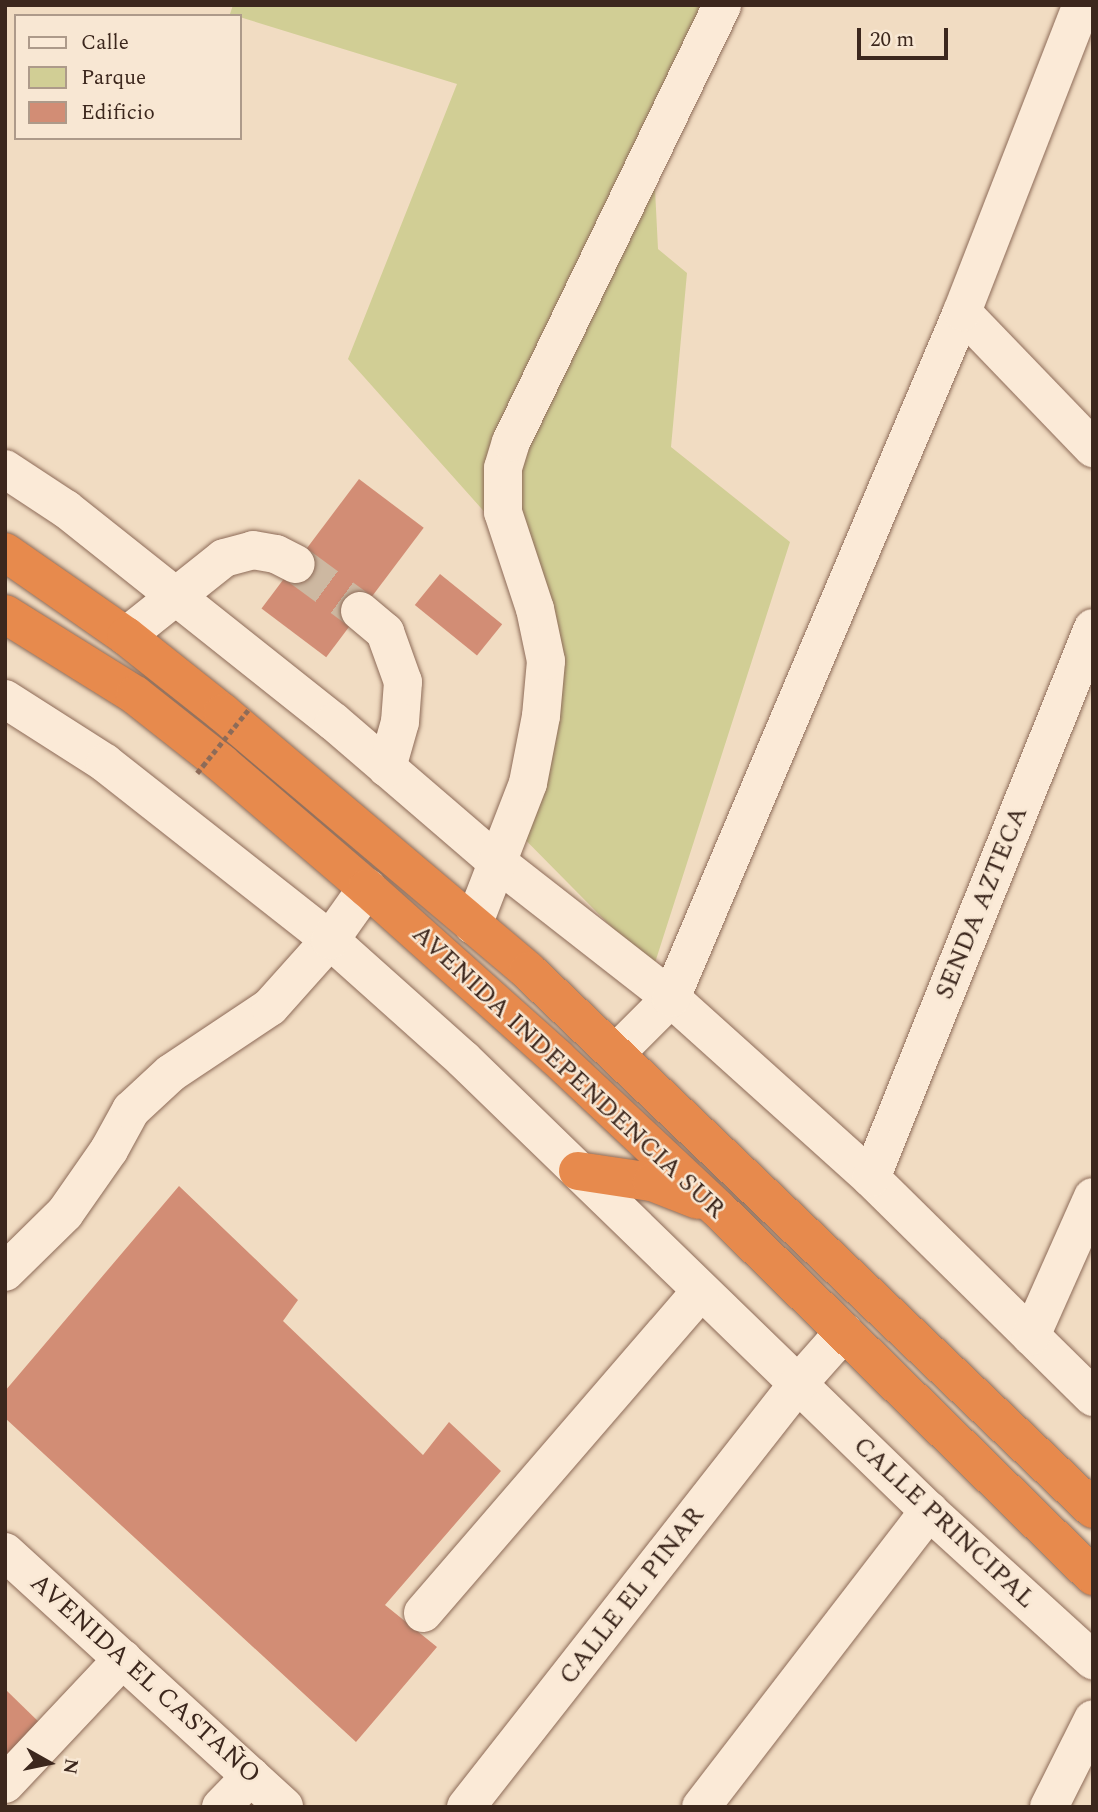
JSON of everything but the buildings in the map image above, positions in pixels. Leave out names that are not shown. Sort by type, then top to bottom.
[{"type":"highway","name":"AVENIDA INDEPENDENCIA SUR","points":[[5,552],[126,636],[254,739],[473,925],[616,1053],[1093,1509]]},
{"type":"highway","name":"AVENIDA INDEPENDENCIA SUR","points":[[5,614],[135,695],[221,763],[367,888],[556,1057],[718,1209],[1093,1576]]},
{"type":"highway","points":[[579,1171],[621,1175],[652,1182],[718,1209]]},
{"type":"street","points":[[473,925],[528,783],[541,716],[546,661],[535,609],[503,512],[503,468],[511,442],[722,5]]},
{"type":"street","points":[[616,1053],[671,998],[962,312],[1082,5]]},
{"type":"street","points":[[962,312],[1093,448]]},
{"type":"street","points":[[5,469],[66,509],[176,596],[387,768],[497,862],[671,998],[871,1178],[1093,1397]]},
{"type":"street","points":[[126,636],[224,558],[253,550],[276,554],[296,564]]},
{"type":"street","points":[[359,611],[385,632],[402,682],[400,722],[387,768]]},
{"type":"street","name":"SENDA AZTECA","points":[[871,1178],[1093,628]]},
{"type":"street","name":"CALLE PRINCIPAL","points":[[5,699],[106,763],[330,940],[463,1059],[700,1292],[929,1511],[1093,1660]]},
{"type":"street","points":[[5,1272],[65,1213],[109,1150],[131,1110],[152,1088],[270,1007],[330,940],[367,888]]},
{"type":"street","points":[[1031,1336],[1093,1198]]},
{"type":"street","points":[[423,1613],[700,1292]]},
{"type":"street","name":"CALLE EL PINAR","points":[[466,1807],[797,1385],[844,1332]]},
{"type":"street","points":[[701,1807],[929,1511]]},
{"type":"street","name":"AVENIDA EL CASTAÑO","points":[[5,1552],[284,1807]]},
{"type":"street","points":[[5,1784],[123,1659]]},
{"type":"street","points":[[1049,1807],[1093,1719]]},
{"type":"street","points":[[221,1807],[251,1776]]},
{"type":"path","points":[[197,773],[248,710]]},
{"type":"green space","points":[[233,5],[722,5],[653,149],[658,249],[687,273],[671,447],[790,542],[653,969],[497,811],[514,793],[534,658],[489,517],[348,359],[457,84],[242,18],[242,14],[230,14]]},
{"type":"tunnel","points":[[296,564],[360,611]]}]
